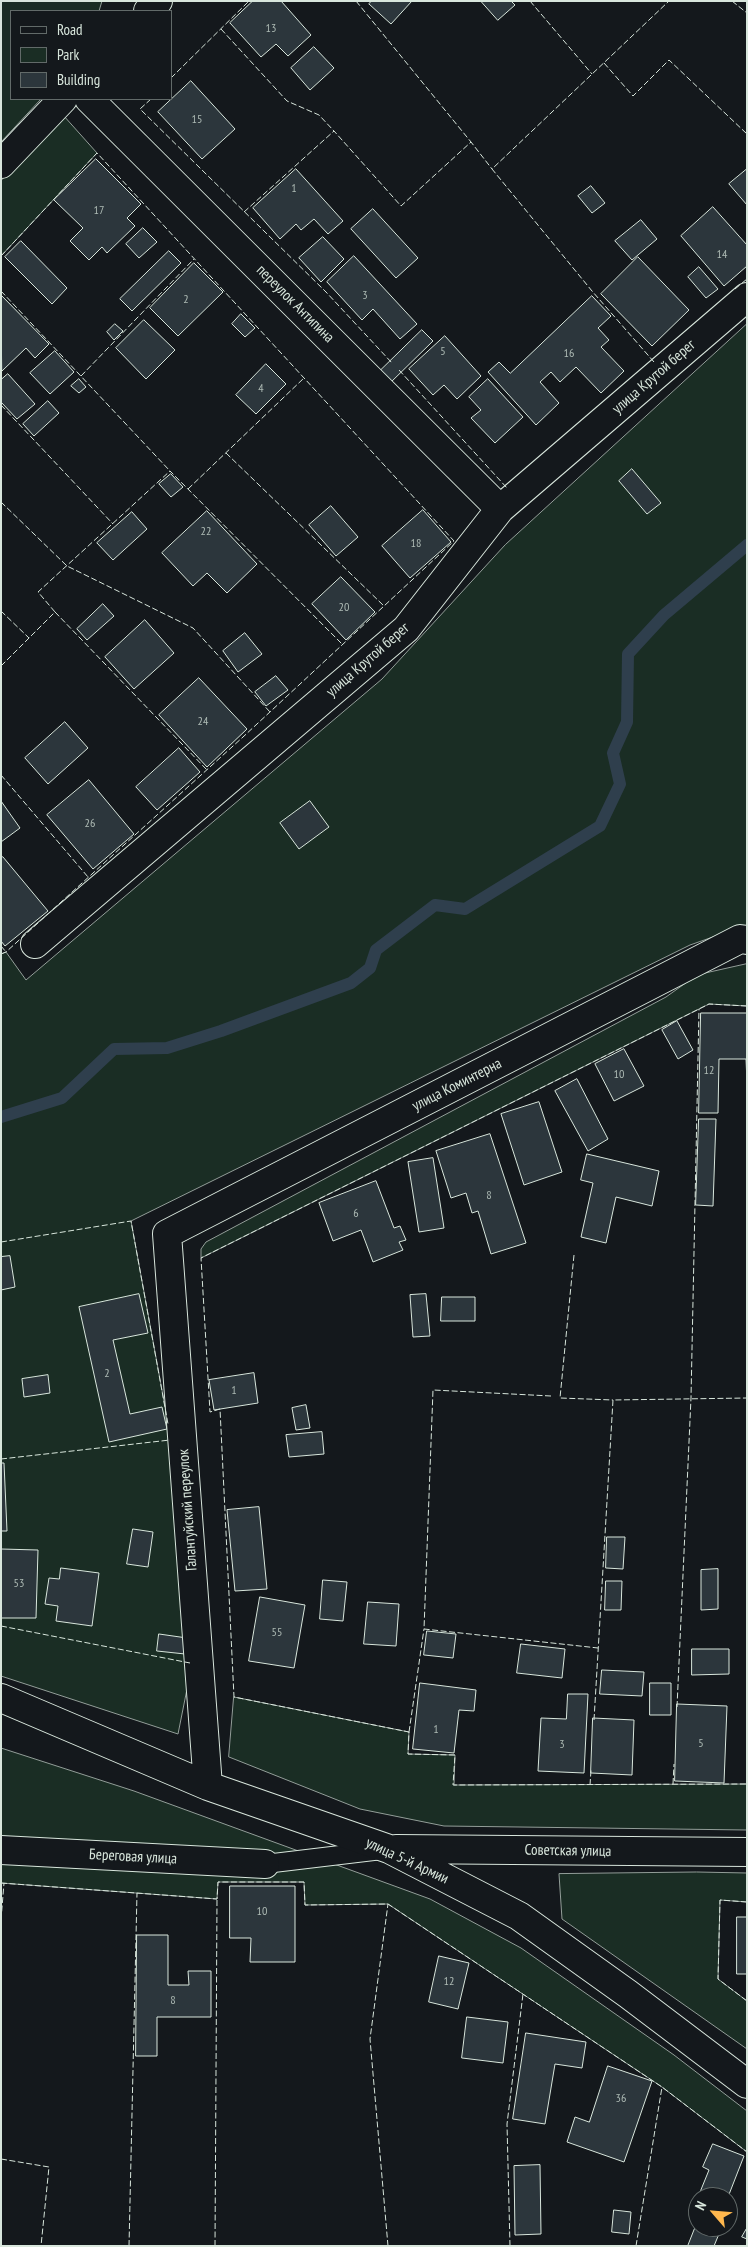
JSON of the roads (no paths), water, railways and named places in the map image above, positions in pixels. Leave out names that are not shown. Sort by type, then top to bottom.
[{"type":"street","points":[[149,10],[158,1]]},
{"type":"street","points":[[1,164],[62,100]]},
{"type":"street","name":"переулок Антипина","points":[[90,100],[500,509]]},
{"type":"street","name":"улица Крутой берег","points":[[35,944],[406,629],[500,509],[747,297]]},
{"type":"street","name":"улица Коминтерна","points":[[167,1234],[740,939],[747,940]]},
{"type":"street","name":"Галантуйский переулок","points":[[167,1234],[208,1786]]},
{"type":"street","name":"улица 5-й Армии","points":[[1,1698],[208,1786],[389,1849],[520,1916],[628,1994],[747,2084]]},
{"type":"street","name":"Советская улица","points":[[389,1849],[747,1852]]},
{"type":"street","name":"Береговая улица","points":[[1,1850],[265,1864]]},
{"type":"lane","points":[[265,1864],[389,1849]]},
{"type":"waterway","points":[[1,1117],[62,1098],[114,1049],[167,1048],[221,1031],[351,983],[370,968],[376,950],[435,905],[465,909],[600,826],[620,784],[613,753],[627,722],[628,654],[664,615],[747,545]]}]
